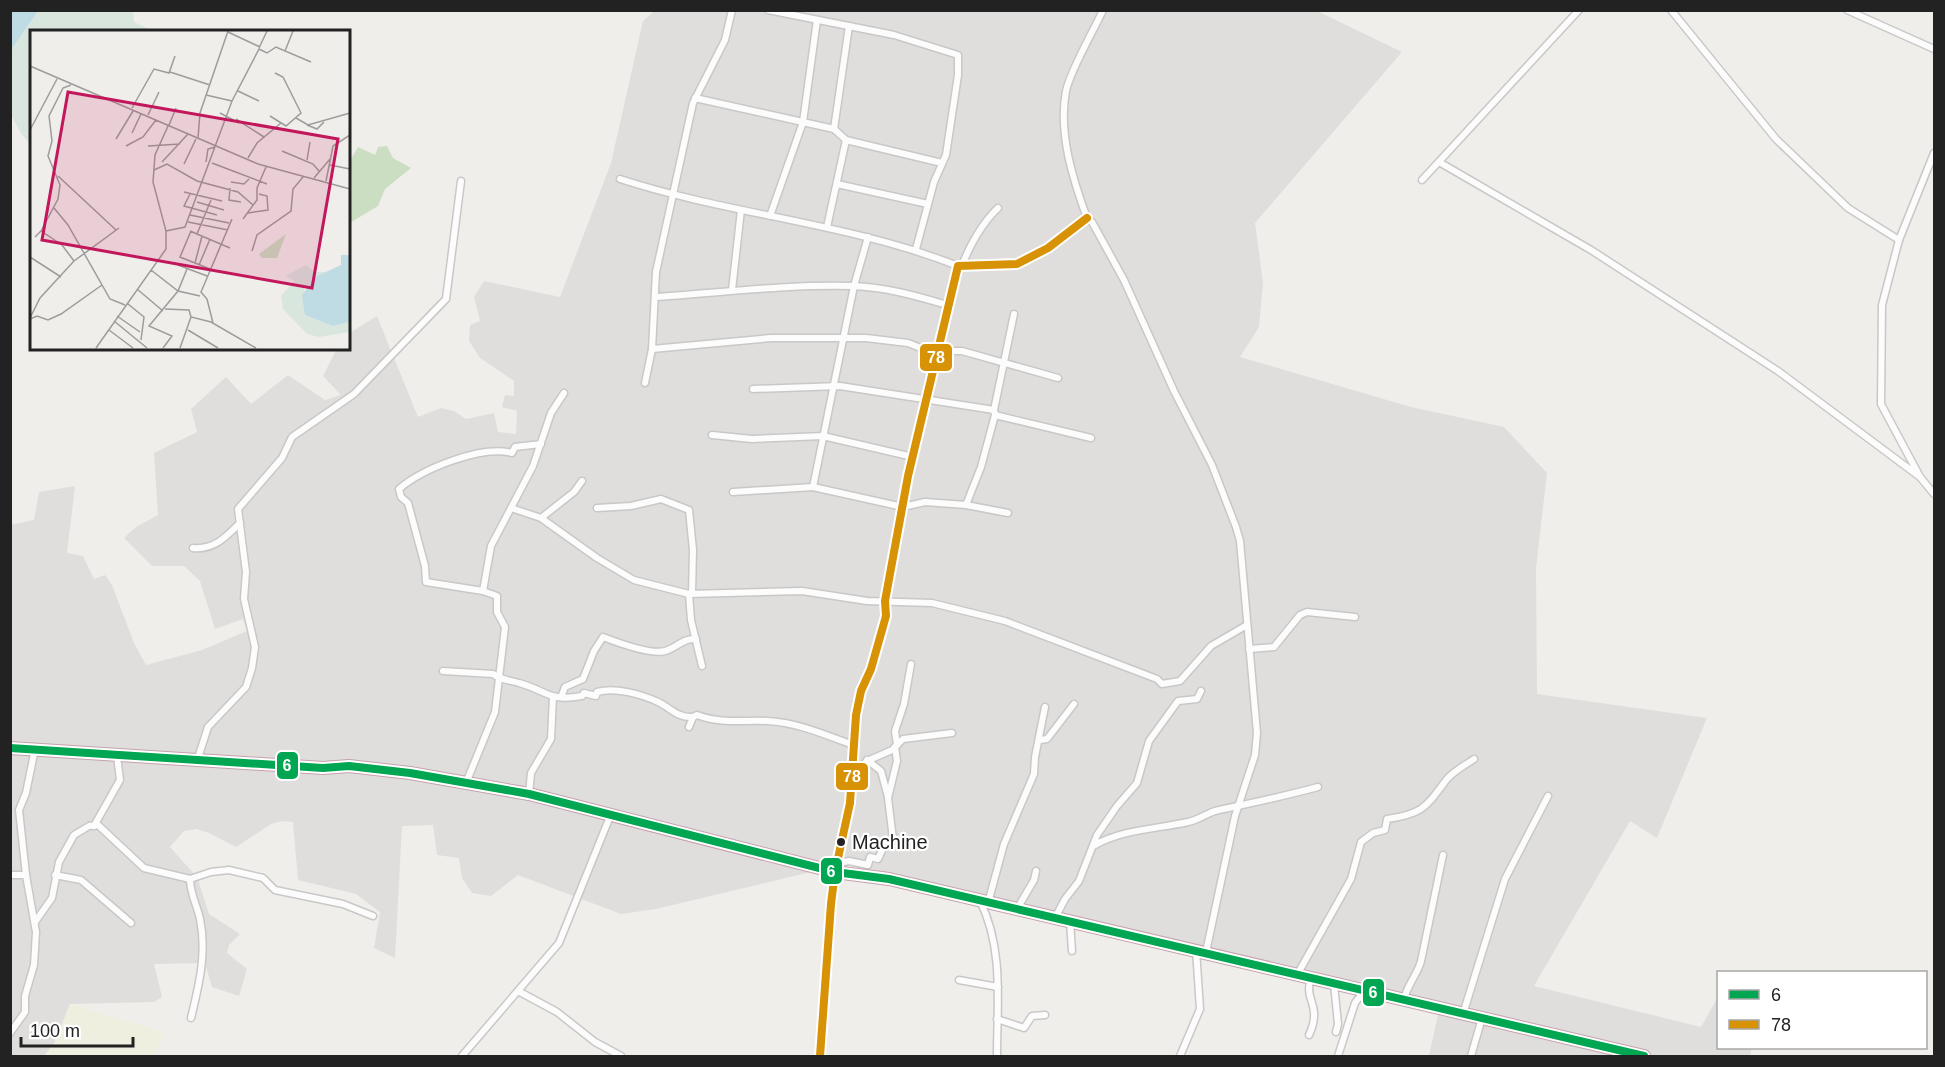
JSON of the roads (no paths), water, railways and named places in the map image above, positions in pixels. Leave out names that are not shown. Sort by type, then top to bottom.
[{"type":"highway","points":[[10,748],[323,768],[349,766],[410,772],[529,794],[836,868],[1201,951],[1311,979],[1644,1056]]},
{"type":"street","points":[[645,383],[652,349],[656,272],[672,196],[695,98],[725,40],[732,10]]},
{"type":"street","points":[[768,10],[894,35],[958,55],[958,75],[946,155],[928,204],[916,249]]},
{"type":"street","points":[[1103,10],[1070,79],[1065,102],[1065,128],[1072,178],[1087,218],[1092,222],[1124,280],[1228,502],[1240,542],[1257,734],[1255,755],[1238,807],[1201,951],[1200,1010],[1180,1056]]},
{"type":"street","points":[[1422,180],[1579,10]]},
{"type":"street","points":[[1671,10],[1776,139],[1848,208],[1899,240]]},
{"type":"street","points":[[1847,10],[1935,49]]},
{"type":"street","points":[[770,216],[802,122],[817,20]]},
{"type":"street","points":[[834,129],[849,26]]},
{"type":"street","points":[[695,98],[834,129],[846,140],[942,163]]},
{"type":"street","points":[[827,227],[846,140]]},
{"type":"street","points":[[1920,477],[1881,404],[1882,305],[1899,240],[1935,153]]},
{"type":"street","points":[[1439,162],[1591,250],[1778,371],[1920,477],[1935,494]]},
{"type":"street","points":[[620,179],[672,196],[827,227],[916,249],[960,266],[1017,264],[1048,248],[1087,218]]},
{"type":"street","points":[[197,760],[208,728],[246,687],[252,668],[255,647],[244,599],[246,572],[238,509],[282,458],[292,437],[354,394],[446,299],[462,181]]},
{"type":"street","points":[[837,184],[928,204]]},
{"type":"street","points":[[820,1056],[836,868],[850,803],[853,745],[861,691],[871,669],[886,616],[885,601],[903,507],[948,305],[960,266],[968,250],[986,219],[998,208]]},
{"type":"street","points":[[732,290],[741,210]]},
{"type":"street","points":[[813,487],[854,286],[868,237]]},
{"type":"street","points":[[655,297],[732,290],[854,286],[908,293],[948,305]]},
{"type":"street","points":[[966,505],[981,467],[1014,314]]},
{"type":"street","points":[[652,349],[771,338],[845,338],[908,343],[938,353],[962,351],[1058,378]]},
{"type":"street","points":[[753,389],[834,386],[926,398],[994,412],[1091,438]]},
{"type":"street","points":[[483,591],[491,546],[540,444],[551,413],[564,393]]},
{"type":"street","points":[[712,435],[752,439],[823,436],[913,457]]},
{"type":"street","points":[[466,783],[495,712],[505,627],[497,612],[497,596],[483,591],[426,582],[425,566],[408,503],[401,497],[399,489],[427,470],[451,462],[496,452],[512,453],[515,447],[540,444]]},
{"type":"street","points":[[541,518],[574,492],[582,481]]},
{"type":"street","points":[[733,492],[813,487],[903,507],[925,502],[966,505],[1008,513]]},
{"type":"street","points":[[597,508],[631,506],[661,499],[689,510],[694,559],[690,593],[702,666]]},
{"type":"street","points":[[511,508],[541,518],[573,542],[633,580],[690,593],[802,591],[867,601],[932,603],[1005,621],[1169,685],[1180,681],[1212,646],[1247,625]]},
{"type":"street","points":[[193,548],[201,549],[221,542],[240,524]]},
{"type":"street","points":[[1249,649],[1274,647],[1300,615],[1306,612],[1355,616]]},
{"type":"street","points":[[561,698],[565,687],[583,679],[590,658],[603,637],[656,652],[665,651],[688,639],[696,639]]},
{"type":"street","points":[[889,797],[897,761],[895,730],[904,704],[911,664]]},
{"type":"street","points":[[443,671],[493,674],[499,679],[520,683],[553,698],[582,696],[584,693],[596,696],[597,692],[610,689],[646,697],[669,708],[676,715],[693,717],[697,715],[713,721],[779,723],[853,745]]},
{"type":"street","points":[[1055,918],[1065,899],[1079,881],[1104,824],[1137,783],[1149,741],[1178,701],[1197,699],[1202,691]]},
{"type":"street","points":[[529,794],[531,773],[551,739],[553,698]]},
{"type":"street","points":[[1040,740],[1047,739],[1074,704]]},
{"type":"street","points":[[997,1056],[998,987],[990,923],[984,902],[1004,844],[1034,774],[1035,757],[1046,706]]},
{"type":"street","points":[[689,727],[693,717]]},
{"type":"street","points":[[851,777],[867,760],[892,750],[910,737],[952,733]]},
{"type":"street","points":[[10,1033],[26,1012],[25,996],[34,964],[35,922],[26,875],[19,810],[26,794],[35,749]]},
{"type":"street","points":[[94,826],[120,780],[117,756]]},
{"type":"street","points":[[1296,975],[1351,879],[1361,842],[1373,833],[1385,830],[1387,819],[1409,816],[1426,808],[1448,778],[1474,759]]},
{"type":"street","points":[[836,868],[849,861],[868,865],[870,857],[878,859],[884,846],[893,839],[889,797],[883,774],[867,760]]},
{"type":"street","points":[[1095,845],[1136,830],[1158,829],[1318,787]]},
{"type":"street","points":[[1463,1014],[1505,879],[1548,796]]},
{"type":"street","points":[[462,1056],[559,943],[611,813]]},
{"type":"street","points":[[35,922],[52,898],[55,875],[74,835],[98,825],[144,868],[190,879],[211,872],[230,870],[263,878],[275,890],[343,904],[373,916]]},
{"type":"street","points":[[1404,1000],[1406,988],[1416,977],[1421,961],[1443,855]]},
{"type":"street","points":[[1017,909],[1034,880],[1036,871]]},
{"type":"street","points":[[10,875],[26,875]]},
{"type":"street","points":[[55,875],[81,880],[131,923]]},
{"type":"street","points":[[190,879],[190,894],[200,918],[204,950],[191,1018]]},
{"type":"street","points":[[1070,921],[1072,951]]},
{"type":"street","points":[[1309,1035],[1316,1017],[1308,987],[1311,979]]},
{"type":"street","points":[[959,980],[998,987]]},
{"type":"street","points":[[1334,984],[1338,1024],[1336,1032]]},
{"type":"street","points":[[518,991],[557,1012],[595,1042],[621,1056]]},
{"type":"street","points":[[1338,1056],[1355,1003],[1364,991]]},
{"type":"street","points":[[997,1019],[1024,1028],[1032,1016],[1045,1015]]},
{"type":"street","points":[[1471,1056],[1482,1018]]},
{"type":"water","points":[[10,11],[38,11],[11,50]]},
{"type":"place","name":"Machine","points":[[841,842]]}]
